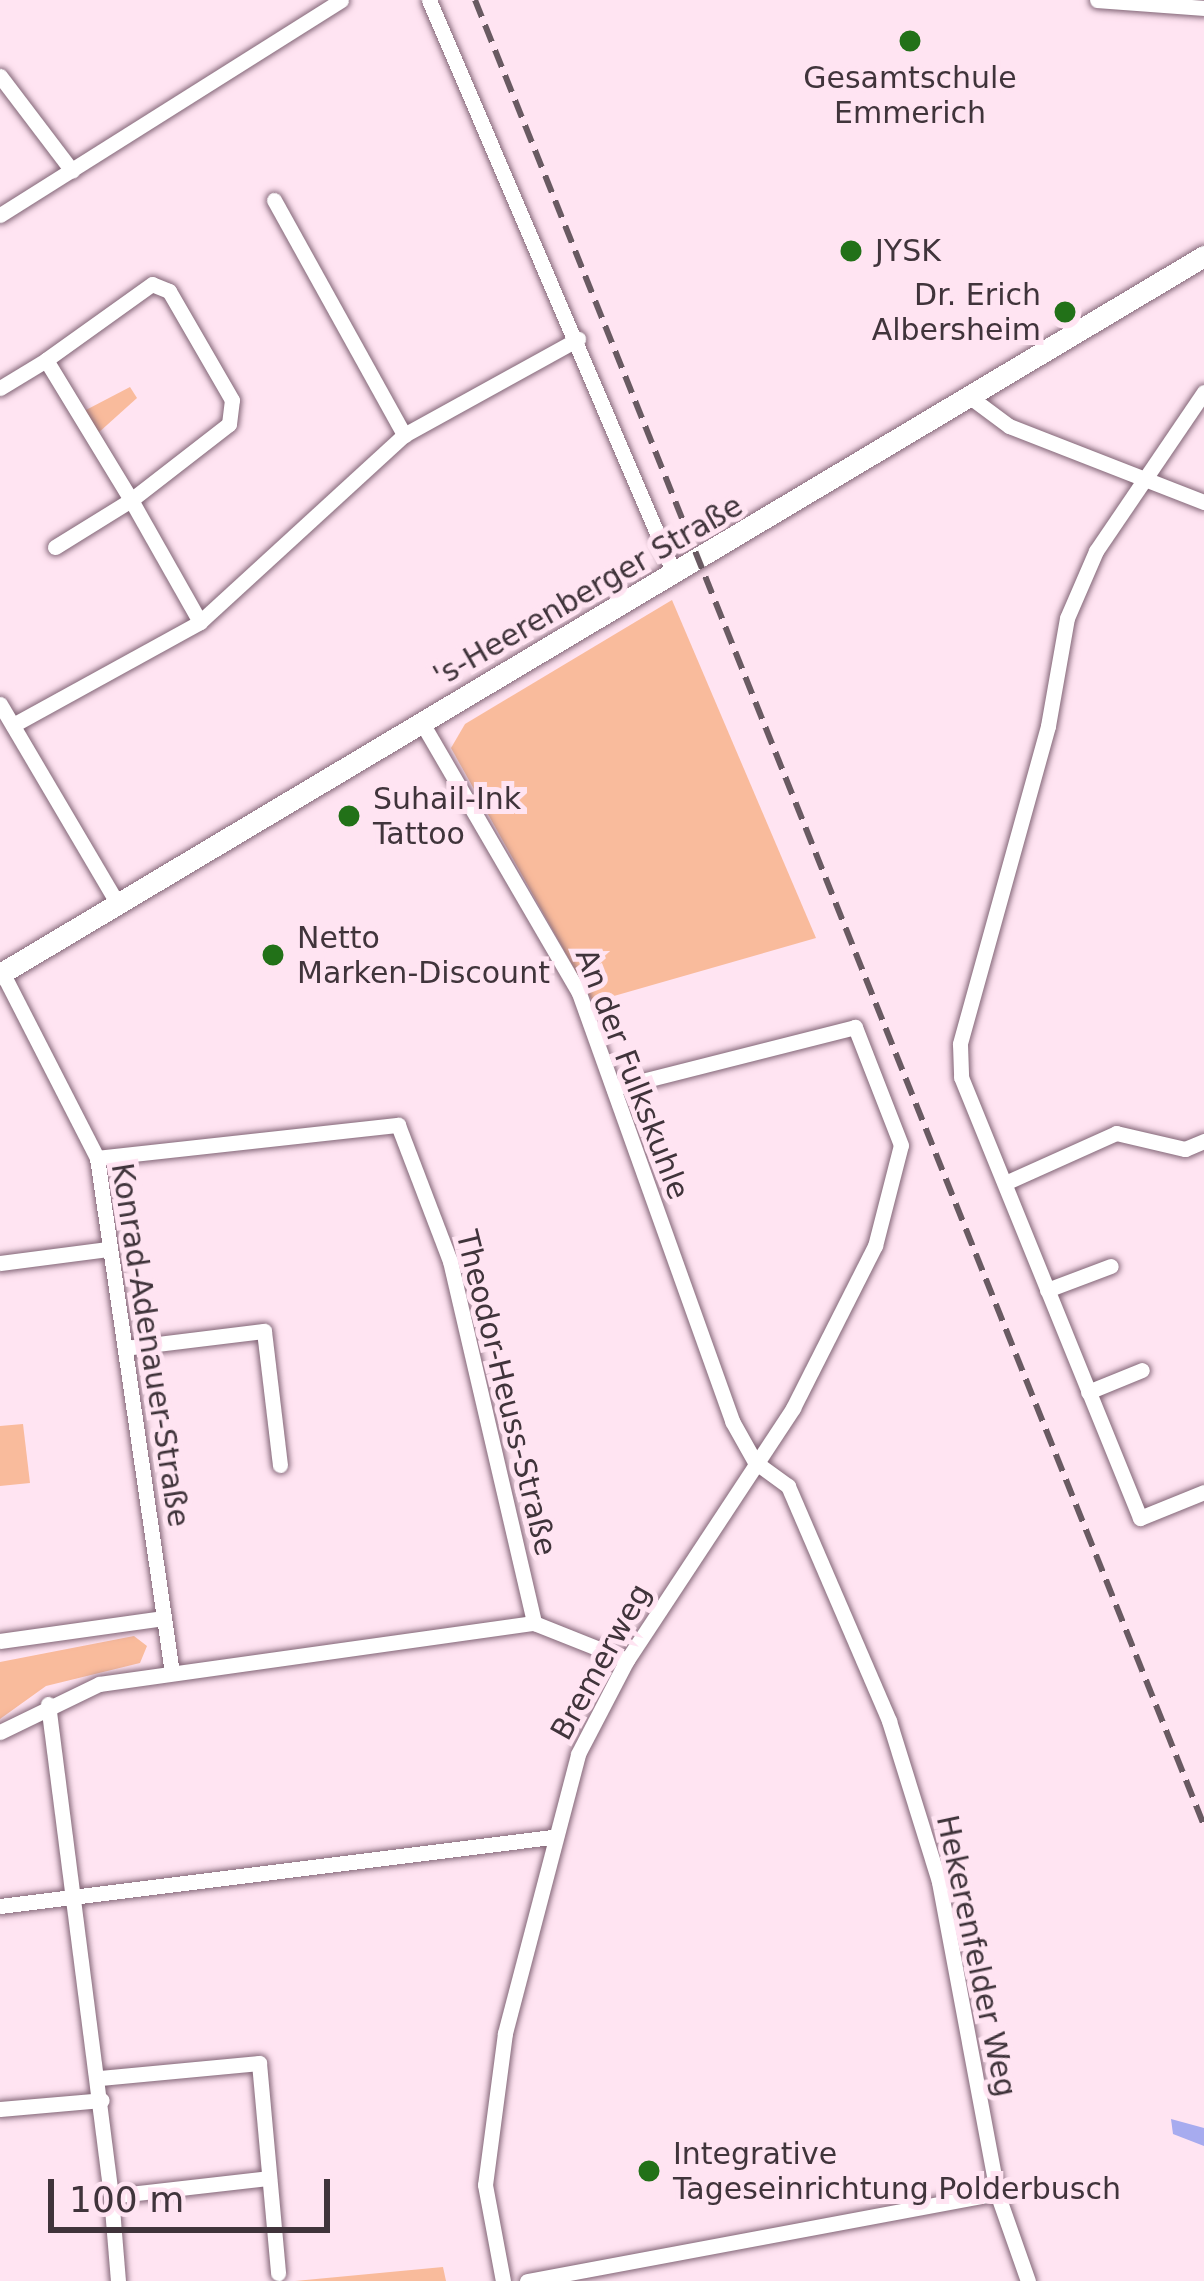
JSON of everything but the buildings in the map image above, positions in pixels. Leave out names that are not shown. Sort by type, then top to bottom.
[{"type":"street","points":[[0,215],[341,0]]},
{"type":"street","points":[[429,0],[578,339],[674,573]]},
{"type":"street","points":[[1096,0],[1204,8]]},
{"type":"street","points":[[0,76],[72,171]]},
{"type":"street","points":[[274,200],[404,435]]},
{"type":"street","name":"'s-Heerenberger Straße","points":[[1,973],[974,400],[1204,256]]},
{"type":"street","points":[[0,388],[152,284],[169,291],[232,400],[229,424],[131,500],[55,548]]},
{"type":"street","points":[[13,725],[200,622],[404,435],[578,339]]},
{"type":"street","points":[[46,360],[200,622]]},
{"type":"street","points":[[1204,392],[1140,481],[1067,617],[1048,726],[960,1044],[961,1077],[1140,1518],[1204,1492]]},
{"type":"street","points":[[974,400],[1140,481],[1204,502]]},
{"type":"street","points":[[0,704],[117,903]]},
{"type":"street","name":"An der Fulkskuhle","points":[[422,722],[579,993],[755,1462]]},
{"type":"street","name":"Konrad-Adenauer-Straße","points":[[1,973],[97,1158],[172,1673]]},
{"type":"street","name":"Bremerweg","points":[[503,2281],[485,2185],[505,2033],[552,1837],[627,1660],[755,1462],[875,1246],[902,1145],[855,1027],[614,1088]]},
{"type":"street","name":"Theodor-Heuss-Straße","points":[[97,1158],[398,1125],[451,1261],[533,1623]]},
{"type":"street","points":[[1005,1183],[1116,1133],[1185,1149],[1204,1142]]},
{"type":"street","points":[[0,1263],[108,1249]]},
{"type":"street","points":[[1047,1291],[1111,1266]]},
{"type":"street","points":[[125,1348],[264,1331],[280,1465]]},
{"type":"street","points":[[1088,1392],[1142,1370]]},
{"type":"street","name":"Hekerenfelder Weg","points":[[755,1462],[788,1486],[909,1780],[997,2193],[1028,2281]]},
{"type":"street","points":[[0,1641],[163,1618]]},
{"type":"street","points":[[0,1732],[48,1704],[172,1673],[533,1623],[627,1660]]},
{"type":"street","points":[[48,1704],[78,1893],[118,2281]]},
{"type":"street","points":[[0,1906],[552,1837]]},
{"type":"street","points":[[100,2078],[259,2063],[278,2272]]},
{"type":"street","points":[[0,2109],[102,2100]]},
{"type":"street","points":[[111,2196],[269,2177]]},
{"type":"street","points":[[527,2281],[997,2193]]},
{"type":"shaded area","points":[[130,387],[137,398],[97,434],[84,411]]},
{"type":"shaded area","points":[[672,600],[816,938],[593,1002],[451,748],[465,724]]},
{"type":"shaded area","points":[[23,1424],[30,1483],[0,1486],[0,1426]]},
{"type":"shaded area","points":[[134,1636],[147,1646],[140,1663],[46,1686],[0,1719],[0,1662]]},
{"type":"shaded area","points":[[443,2267],[446,2281],[295,2281]]},
{"type":"water","points":[[1171,2119],[1204,2128],[1204,2146],[1173,2134]]},
{"type":"railway","points":[[475,0],[1204,1825]]},
{"type":"place","name":"Gesamtschule Emmerich","points":[[910,41]]},
{"type":"place","name":"JYSK","points":[[851,251]]},
{"type":"place","name":"Dr. Erich Albersheim","points":[[1065,312]]},
{"type":"place","name":"Suhail-Ink Tattoo","points":[[349,816]]},
{"type":"place","name":"Netto Marken-Discount","points":[[273,955]]},
{"type":"place","name":"Integrative Tageseinrichtung Polderbusch","points":[[649,2171]]}]
